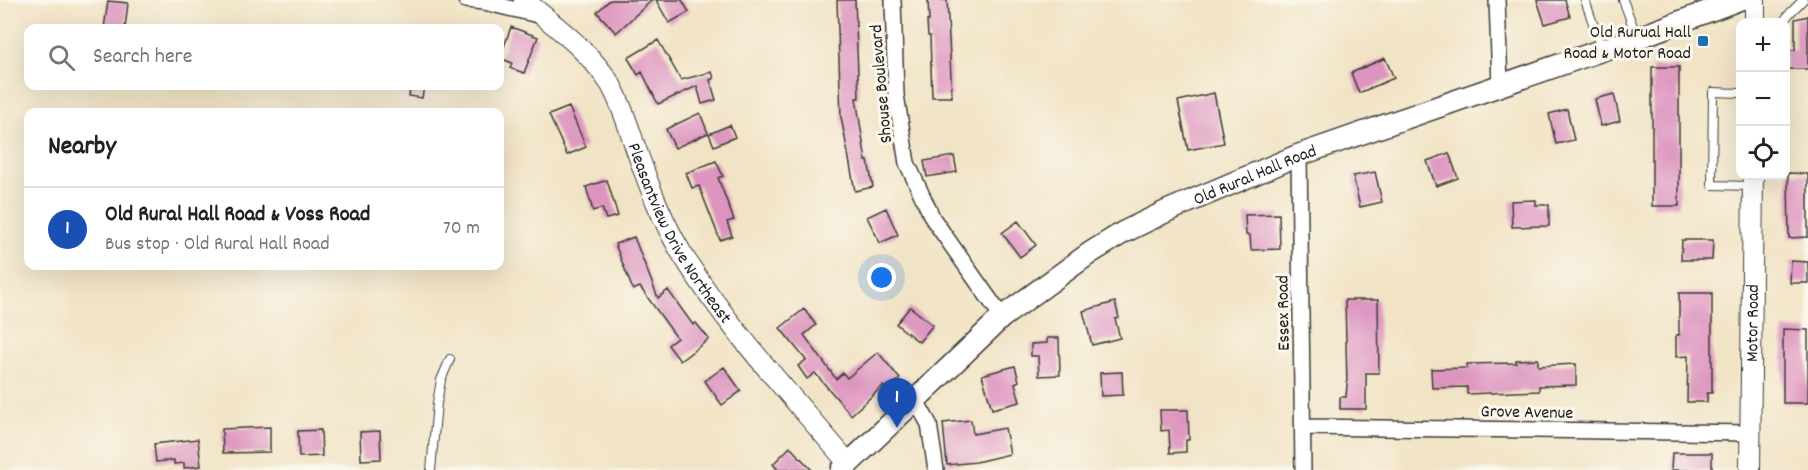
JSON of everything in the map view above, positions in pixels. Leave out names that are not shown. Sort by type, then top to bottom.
[{"type":"main road","name":"Old Rural Hall Road","points":[[845,467],[1002,317],[1081,259],[1124,231],[1299,155],[1637,38],[1738,0]]},
{"type":"street","points":[[466,0],[543,16]]},
{"type":"street","name":"Pleasantview Drive Northeast","points":[[524,0],[572,39],[611,86],[623,111],[663,219],[683,255],[705,289],[845,467]]},
{"type":"street","name":"Shouse Boulevard","points":[[893,0],[896,95],[906,163],[933,219],[1002,317]]},
{"type":"street","points":[[1497,0],[1500,85]]},
{"type":"street","points":[[1755,0],[1755,18]]},
{"type":"street","name":"Essex Road","points":[[1299,155],[1303,470]]},
{"type":"street","name":"Motor Road","points":[[1750,470],[1753,181]]},
{"type":"street","points":[[915,399],[929,424],[936,470]]},
{"type":"street","name":"Grove Avenue","points":[[1303,427],[1750,433]]},
{"type":"lane","points":[[1585,0],[1603,50]]},
{"type":"lane","points":[[1623,0],[1637,38]]},
{"type":"lane","points":[[1786,18],[1803,0]]},
{"type":"lane","points":[[1736,93],[1713,92],[1712,185],[1753,181]]},
{"type":"lane","points":[[431,470],[437,403],[441,380],[450,359]]},
{"type":"building","points":[[610,0],[652,0],[616,33],[597,12]]},
{"type":"building","points":[[656,0],[682,0],[689,12],[669,23]]},
{"type":"building","points":[[837,0],[855,0],[859,98],[856,98],[866,161],[868,161],[873,187],[855,191],[841,117]]},
{"type":"building","points":[[928,0],[947,0],[952,97],[932,97],[930,36],[928,36],[927,21],[929,21]]},
{"type":"building","points":[[1537,0],[1565,0],[1570,17],[1545,24]]},
{"type":"building","points":[[108,1],[128,3],[125,24],[105,24]]},
{"type":"building","points":[[1808,16],[1808,69],[1790,69],[1790,50],[1795,50],[1795,19]]},
{"type":"building","points":[[511,27],[538,37],[524,73],[510,68],[512,63],[504,60],[504,47]]},
{"type":"building","points":[[658,40],[681,80],[712,72],[714,78],[710,80],[716,100],[702,104],[697,86],[658,104],[642,72],[638,75],[628,58]]},
{"type":"building","points":[[1385,58],[1394,78],[1359,93],[1351,73]]},
{"type":"building","points":[[1652,67],[1679,67],[1679,206],[1652,206]]},
{"type":"building","points":[[410,90],[423,90],[422,98],[409,96]]},
{"type":"building","points":[[1214,93],[1224,143],[1188,150],[1178,101]]},
{"type":"building","points":[[1614,94],[1620,121],[1601,126],[1595,99]]},
{"type":"building","points":[[569,107],[586,147],[567,155],[549,115]]},
{"type":"building","points":[[1567,109],[1574,140],[1556,144],[1549,114]]},
{"type":"building","points":[[700,113],[708,133],[675,148],[666,129]]},
{"type":"building","points":[[730,125],[735,137],[714,146],[709,134]]},
{"type":"building","points":[[1449,153],[1458,178],[1436,186],[1427,161]]},
{"type":"building","points":[[954,156],[957,172],[927,177],[924,161]]},
{"type":"building","points":[[716,161],[723,176],[718,178],[734,220],[727,222],[732,236],[720,240],[699,186],[692,188],[686,173]]},
{"type":"building","points":[[1375,172],[1382,202],[1360,207],[1353,176]]},
{"type":"building","points":[[1790,173],[1808,174],[1808,237],[1789,238]]},
{"type":"building","points":[[607,180],[618,216],[606,219],[602,208],[593,211],[586,187]]},
{"type":"building","points":[[1536,200],[1536,205],[1549,205],[1549,226],[1512,227],[1511,201]]},
{"type":"building","points":[[886,208],[898,235],[880,243],[867,217]]},
{"type":"building","points":[[1279,214],[1280,249],[1251,250],[1250,235],[1246,235],[1245,215]]},
{"type":"building","points":[[1018,221],[1036,245],[1020,257],[1002,233]]},
{"type":"building","points":[[634,237],[658,298],[668,290],[693,325],[696,323],[709,339],[680,361],[668,345],[677,338],[640,287],[633,290],[615,244]]},
{"type":"building","points":[[1682,240],[1713,240],[1712,260],[1681,260]]},
{"type":"building","points":[[1791,261],[1808,262],[1808,283],[1790,283]]},
{"type":"building","points":[[1679,293],[1712,293],[1712,393],[1707,393],[1707,402],[1687,402],[1688,356],[1676,357],[1676,335],[1679,335]]},
{"type":"building","points":[[1345,300],[1378,300],[1379,373],[1366,373],[1366,409],[1340,409],[1340,397],[1346,397],[1347,385]]},
{"type":"building","points":[[1115,302],[1119,318],[1115,319],[1120,338],[1092,345],[1083,311]]},
{"type":"building","points":[[910,307],[933,325],[919,342],[896,324]]},
{"type":"building","points":[[804,309],[816,325],[804,335],[836,379],[843,373],[847,378],[878,352],[900,379],[887,390],[883,386],[851,415],[815,373],[807,379],[798,366],[806,360],[780,328]]},
{"type":"building","points":[[1783,329],[1808,330],[1808,403],[1783,403]]},
{"type":"building","points":[[1047,338],[1059,338],[1060,375],[1039,376],[1038,356],[1031,356],[1031,344],[1047,343]]},
{"type":"building","points":[[1538,359],[1538,366],[1576,364],[1576,385],[1539,386],[1539,391],[1467,394],[1467,387],[1432,388],[1431,369],[1467,368],[1467,364],[1516,363],[1516,360]]},
{"type":"building","points":[[1015,366],[1019,381],[1015,383],[1020,402],[992,409],[982,375]]},
{"type":"building","points":[[724,367],[741,391],[722,405],[705,381]]},
{"type":"building","points":[[1122,372],[1123,395],[1101,396],[1100,373]]},
{"type":"building","points":[[1160,410],[1188,410],[1189,440],[1186,440],[1186,452],[1170,453],[1169,430],[1161,431]]},
{"type":"building","points":[[971,420],[973,434],[1005,428],[1010,454],[976,462],[947,465],[943,423]]},
{"type":"building","points":[[270,427],[270,452],[223,453],[222,429]]},
{"type":"building","points":[[321,430],[322,456],[299,457],[298,431]]},
{"type":"building","points":[[380,431],[381,459],[361,460],[360,432]]},
{"type":"building","points":[[198,439],[201,466],[184,468],[184,463],[174,464],[174,460],[156,462],[154,444]]},
{"type":"building","points":[[790,447],[812,470],[778,470],[773,464]]},
{"type":"building","points":[[1672,453],[1712,453],[1712,470],[1671,470]]},
{"type":"place","name":"Old Rurual Hall Road & Motor Road","points":[[1703,41]]},
{"type":"place","name":"Old Rural Hall Road & Voss Road","points":[[897,428]]}]
